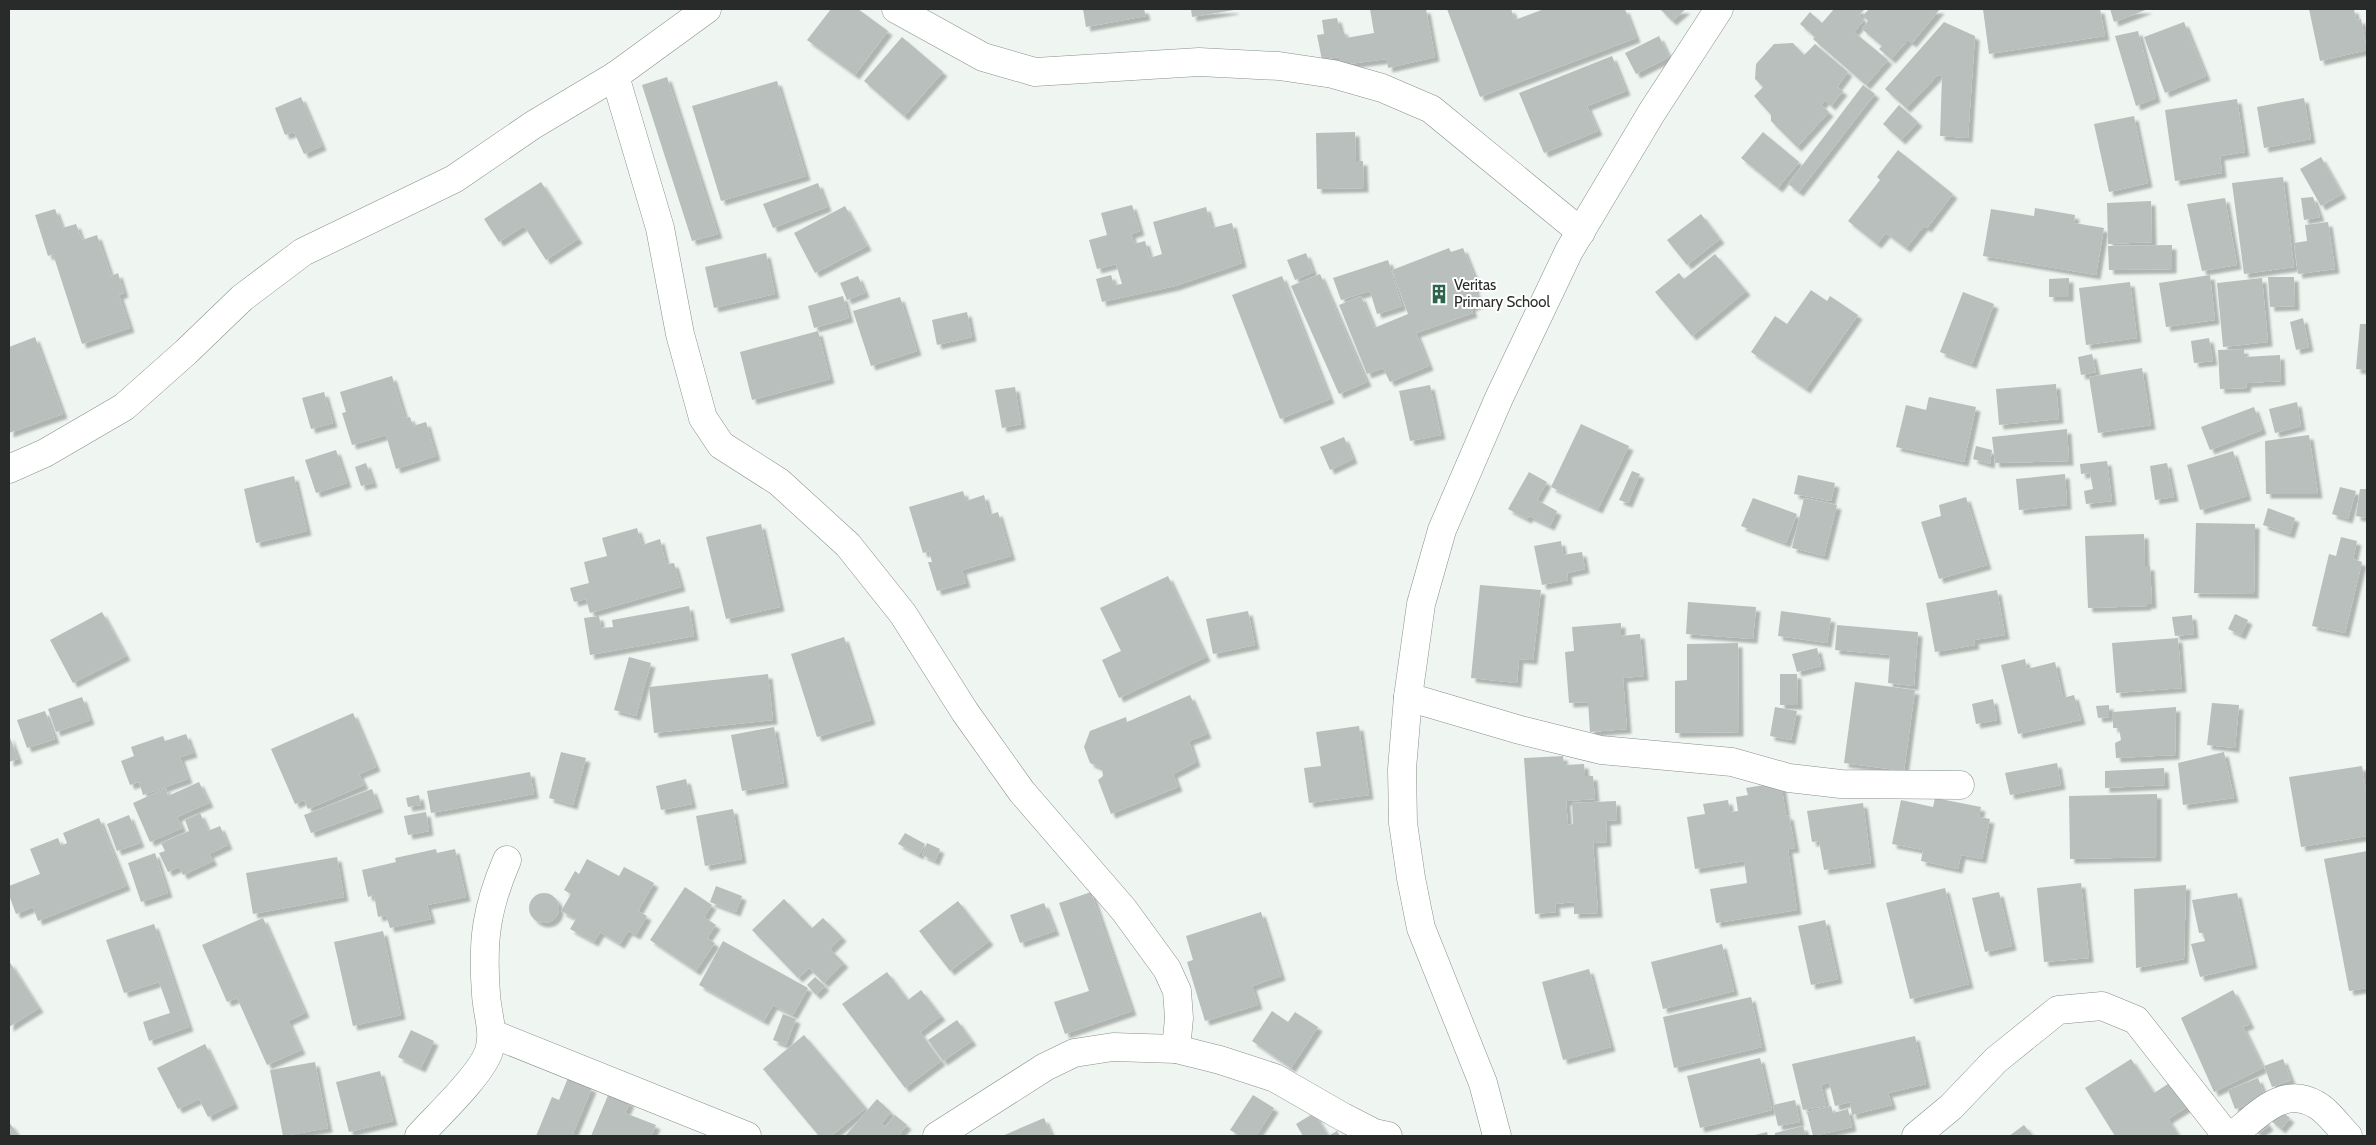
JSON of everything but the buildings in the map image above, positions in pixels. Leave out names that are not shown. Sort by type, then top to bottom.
[{"type":"street","points":[[9,469],[45,453],[124,407],[186,352],[242,298],[303,252],[454,179],[533,125],[615,76],[707,9]]},
{"type":"street","points":[[896,9],[983,57],[1036,72],[1199,62],[1261,65],[1333,74],[1382,88],[1431,109],[1581,232]]},
{"type":"street","points":[[1497,1136],[1483,1083],[1422,928],[1411,878],[1403,823],[1402,769],[1408,696],[1422,604],[1442,530],[1499,398],[1569,251],[1652,112],[1719,9]]},
{"type":"street","points":[[615,76],[660,228],[680,334],[703,418],[721,445],[780,482],[848,545],[903,614],[965,712],[1022,792],[1124,910],[1167,969],[1177,991],[1179,1018],[1176,1048]]},
{"type":"street","points":[[1408,696],[1528,732],[1601,750],[1732,762],[1789,778],[1841,784],[1864,786],[1960,785]]},
{"type":"street","points":[[419,1136],[478,1069],[489,1052],[493,1034],[487,1006],[484,966],[486,926],[494,891],[507,860]]},
{"type":"street","points":[[1916,1136],[1951,1107],[1996,1060],[2058,1010],[2102,1006],[2136,1020],[2227,1136]]},
{"type":"street","points":[[493,1034],[747,1136]]},
{"type":"street","points":[[936,1136],[1045,1067],[1074,1053],[1113,1047],[1176,1048],[1275,1078],[1374,1133],[1388,1136]]},
{"type":"street","points":[[2232,1136],[2271,1104],[2293,1096],[2316,1104],[2348,1136]]},
{"type":"place","name":"Veritas Primary School","points":[[1439,294]]}]
